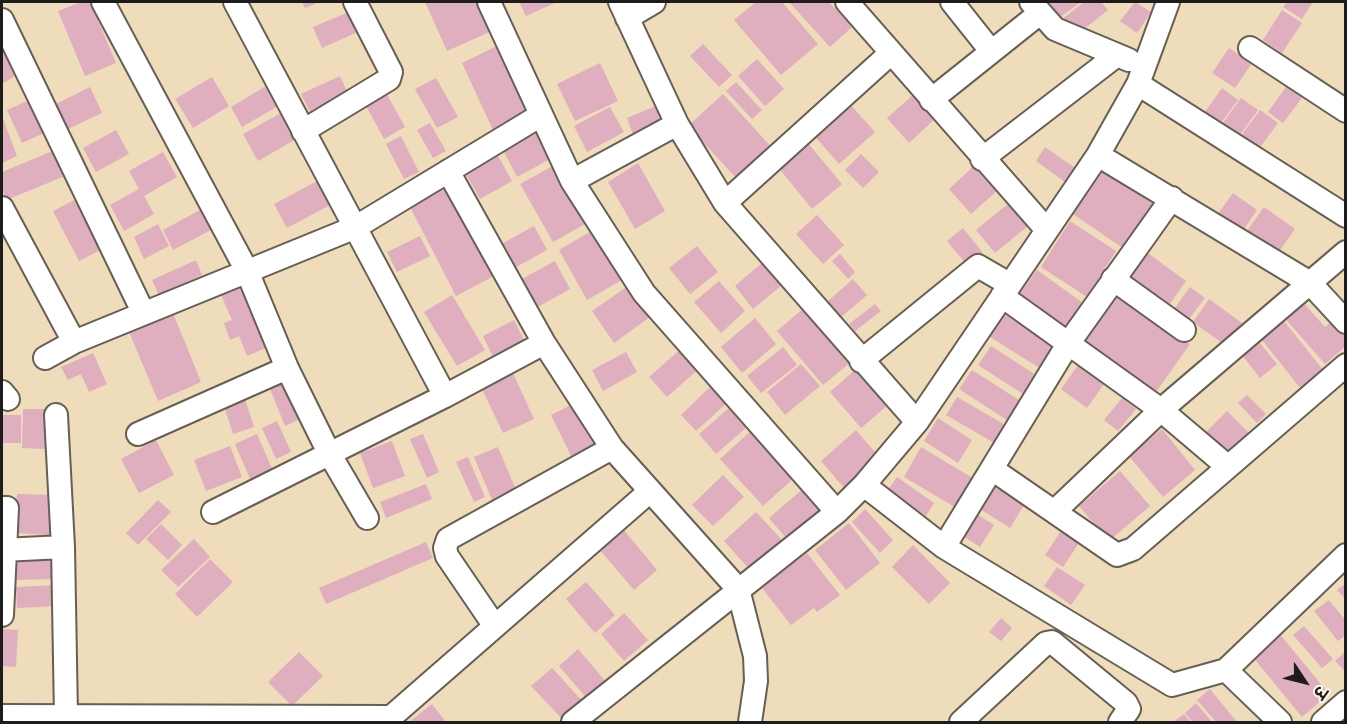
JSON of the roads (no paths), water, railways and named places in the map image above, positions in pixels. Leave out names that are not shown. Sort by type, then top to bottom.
[{"type":"street","points":[[103,2],[247,271],[287,368],[329,453],[367,518]]},
{"type":"street","points":[[235,2],[445,396]]},
{"type":"street","points":[[303,131],[389,79],[391,72],[355,2]]},
{"type":"street","points":[[489,2],[572,181],[644,293],[837,512]]},
{"type":"street","points":[[654,2],[623,10],[677,124],[725,202],[861,361],[917,422]]},
{"type":"street","points":[[847,2],[982,159],[1046,229]]},
{"type":"street","points":[[952,2],[991,51]]},
{"type":"street","points":[[573,723],[837,512],[864,485],[917,422],[1098,155],[1141,75],[1168,2]]},
{"type":"street","points":[[931,100],[991,51],[1035,7],[1055,29],[1117,56],[1141,75],[1346,216]]},
{"type":"street","points":[[2,20],[143,312]]},
{"type":"street","points":[[1250,48],[1346,111]]},
{"type":"street","points":[[725,202],[891,53]]},
{"type":"street","points":[[982,159],[1117,56]]},
{"type":"street","points":[[45,358],[74,342],[143,312],[356,227],[541,115]]},
{"type":"street","points":[[572,181],[677,124]]},
{"type":"street","points":[[1098,155],[1310,283],[1346,322]]},
{"type":"street","points":[[448,171],[544,343],[612,448],[738,590],[755,656],[756,681],[750,723]]},
{"type":"street","points":[[944,547],[1068,344],[1172,198]]},
{"type":"street","points":[[2,208],[74,342]]},
{"type":"street","points":[[1056,510],[1161,410],[1346,252]]},
{"type":"street","points":[[861,361],[978,266],[1068,344],[1161,410],[1227,466]]},
{"type":"street","points":[[1113,279],[1184,330]]},
{"type":"street","points":[[213,512],[445,396],[544,343]]},
{"type":"street","points":[[992,469],[1056,510],[1117,555],[1133,549],[1346,365]]},
{"type":"street","points":[[138,434],[287,368]]},
{"type":"street","points":[[56,415],[63,547],[66,716]]},
{"type":"street","points":[[494,626],[447,556],[445,548],[448,539],[612,448]]},
{"type":"street","points":[[864,485],[944,547],[1172,685],[1226,670],[1346,555]]},
{"type":"street","points":[[2,716],[391,717],[649,492]]},
{"type":"street","points":[[2,508],[7,508],[3,550],[2,615]]},
{"type":"street","points":[[3,550],[63,547]]},
{"type":"street","points":[[961,723],[1046,643],[1052,642],[1126,703],[1129,709],[1120,723]]},
{"type":"street","points":[[1226,670],[1280,723]]},
{"type":"street","points":[[1332,719],[1346,702]]}]
